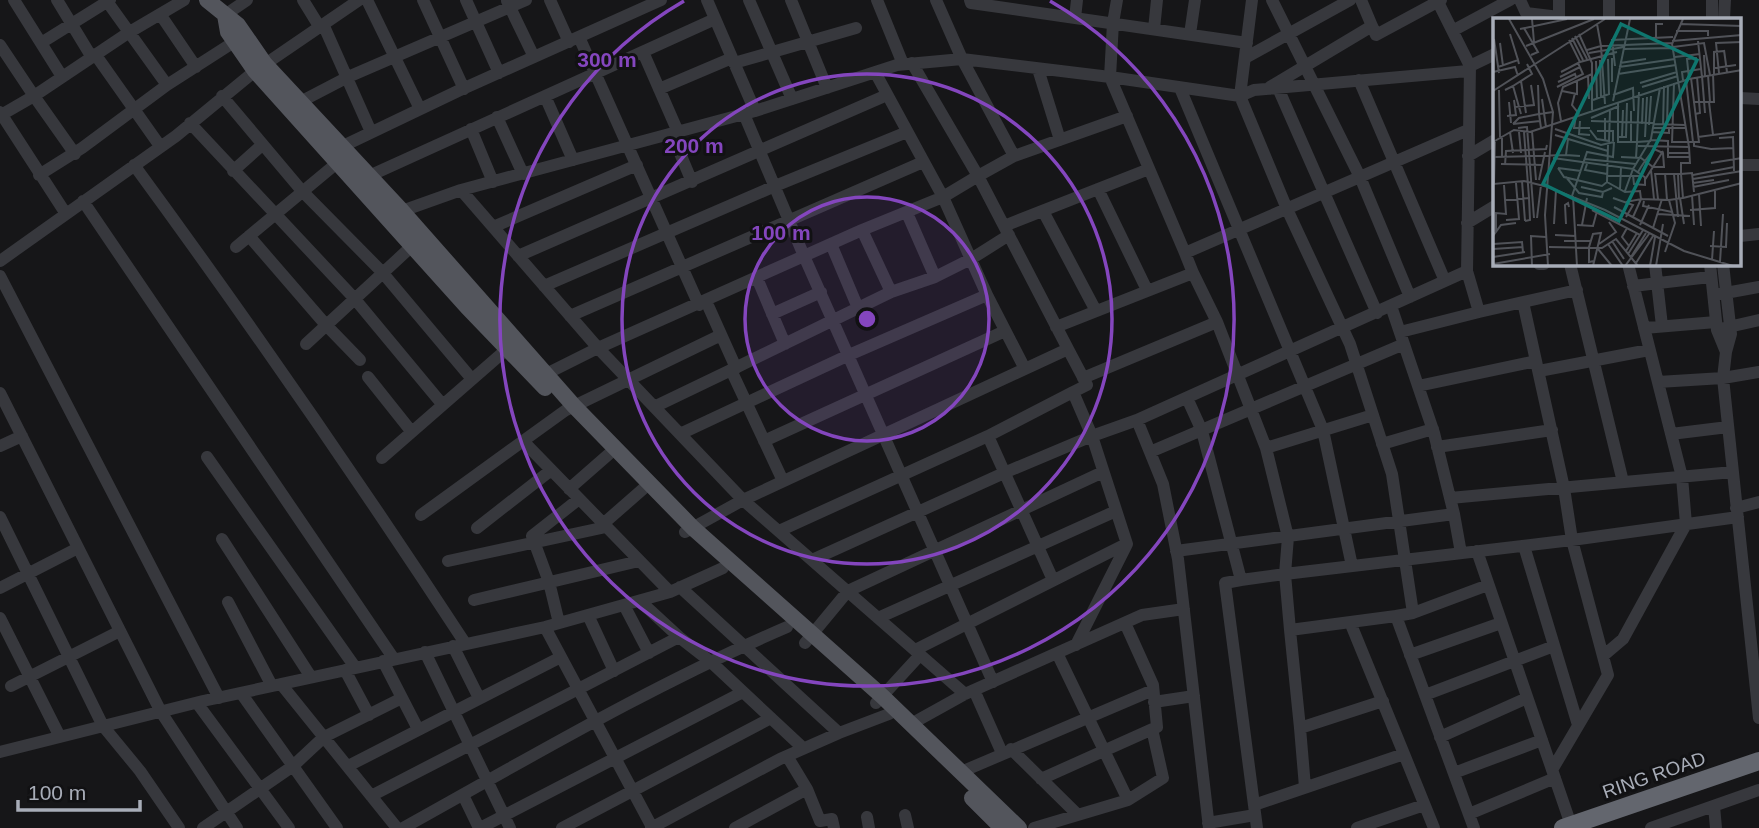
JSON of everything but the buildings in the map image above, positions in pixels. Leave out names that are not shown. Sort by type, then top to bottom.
[{"type":"highway","name":"RING ROAD","points":[[1567,826],[1759,761]]},
{"type":"highway","name":"RING ROAD","points":[[1594,828],[1759,771]]},
{"type":"main road","points":[[207,0],[238,25],[260,68],[300,102],[412,246],[507,349],[541,376]]},
{"type":"main road","points":[[225,15],[228,33],[234,42],[339,155],[369,176],[402,211],[541,376],[643,489],[808,639],[911,724],[1019,828]]},
{"type":"main road","points":[[570,408],[723,568],[787,627],[808,639]]},
{"type":"main road","points":[[879,699],[889,714],[986,822],[1002,828]]},
{"type":"street","points":[[14,0],[61,75]]},
{"type":"street","points":[[57,0],[93,55],[160,146]]},
{"type":"street","points":[[66,214],[1,114],[34,96],[61,75],[184,0]]},
{"type":"street","points":[[225,15],[247,0]]},
{"type":"street","points":[[303,0],[321,25],[372,132]]},
{"type":"street","points":[[0,261],[160,146],[260,68],[359,0]]},
{"type":"street","points":[[368,0],[419,109]]},
{"type":"street","points":[[423,0],[464,89]]},
{"type":"street","points":[[466,0],[499,73]]},
{"type":"street","points":[[300,102],[348,77],[477,22],[508,4],[526,0]]},
{"type":"street","points":[[550,0],[596,73],[681,267],[721,335],[746,403],[783,481]]},
{"type":"street","points":[[236,247],[302,191],[339,155],[372,132],[574,39],[634,5],[661,0]]},
{"type":"street","points":[[707,0],[733,61],[760,152],[993,682]]},
{"type":"street","points":[[749,0],[792,99]]},
{"type":"street","points":[[779,531],[988,436],[1087,385],[978,176],[907,64],[878,0]]},
{"type":"street","points":[[936,0],[962,59],[1014,156]]},
{"type":"street","points":[[970,0],[971,3],[1039,6],[1075,18],[1247,43]]},
{"type":"street","points":[[1075,18],[1077,0]]},
{"type":"street","points":[[1117,0],[1110,77],[1239,375],[1266,448],[1288,537],[1285,574],[1305,787]]},
{"type":"street","points":[[1154,29],[1157,0]]},
{"type":"street","points":[[1190,34],[1195,0]]},
{"type":"street","points":[[1410,297],[1360,177],[1289,33],[1269,0],[1252,4],[1240,96],[1287,209],[1343,329],[1373,415],[1392,474],[1413,613]]},
{"type":"street","points":[[1245,58],[1350,0]]},
{"type":"street","points":[[1361,0],[1377,34],[1439,1],[1469,69],[1466,271],[1479,312]]},
{"type":"street","points":[[1454,30],[1510,0]]},
{"type":"street","points":[[1520,0],[1526,16],[1559,18],[1559,0]]},
{"type":"street","points":[[1609,0],[1609,18]]},
{"type":"street","points":[[1663,0],[1663,18]]},
{"type":"street","points":[[1712,0],[1712,18]]},
{"type":"street","points":[[1724,18],[1725,0]]},
{"type":"street","points":[[41,43],[108,1],[167,85]]},
{"type":"street","points":[[794,1],[827,88]]},
{"type":"street","points":[[508,4],[534,57]]},
{"type":"street","points":[[160,14],[196,67]]},
{"type":"street","points":[[369,176],[715,19]]},
{"type":"street","points":[[1273,89],[1372,26]]},
{"type":"street","points":[[659,89],[733,61],[856,28]]},
{"type":"street","points":[[39,175],[75,153],[167,85],[234,42]]},
{"type":"street","points":[[0,45],[75,153]]},
{"type":"street","points":[[643,52],[692,182]]},
{"type":"street","points":[[402,211],[461,190],[750,113],[907,64],[962,59],[1240,96],[1254,90],[1469,69],[1493,55]]},
{"type":"street","points":[[1038,69],[1060,140]]},
{"type":"street","points":[[875,72],[943,197],[987,296],[1026,369]]},
{"type":"street","points":[[1359,80],[1446,281]]},
{"type":"street","points":[[1180,88],[1322,430],[1352,566]]},
{"type":"street","points":[[1273,89],[1326,192],[1377,313]]},
{"type":"street","points":[[222,96],[302,191],[382,272],[471,378]]},
{"type":"street","points":[[545,96],[572,160]]},
{"type":"street","points":[[518,256],[887,96]]},
{"type":"street","points":[[541,376],[862,230],[943,197],[1014,156],[1127,116]]},
{"type":"street","points":[[497,117],[523,174]]},
{"type":"street","points":[[190,123],[354,298],[442,404]]},
{"type":"street","points":[[471,129],[494,181]]},
{"type":"street","points":[[1185,253],[1468,130]]},
{"type":"street","points":[[544,286],[906,132]]},
{"type":"street","points":[[1468,156],[1493,141]]},
{"type":"street","points":[[233,171],[262,145]]},
{"type":"street","points":[[570,316],[923,162]]},
{"type":"street","points":[[134,165],[234,301],[379,511],[459,645],[479,698]]},
{"type":"street","points":[[493,227],[637,165]]},
{"type":"street","points":[[654,407],[891,292],[935,277],[971,259],[1006,231],[1043,211],[1149,169]]},
{"type":"street","points":[[1098,189],[1147,290]]},
{"type":"street","points":[[461,190],[598,348],[743,500],[917,652],[970,692],[1007,751],[1077,814]]},
{"type":"street","points":[[83,201],[388,660],[402,698],[418,729]]},
{"type":"street","points":[[1467,223],[1493,207]]},
{"type":"street","points":[[1043,211],[1097,311]]},
{"type":"street","points":[[907,212],[935,277]]},
{"type":"street","points":[[862,230],[891,292]]},
{"type":"street","points":[[248,236],[360,360]]},
{"type":"street","points":[[831,244],[858,308]]},
{"type":"street","points":[[306,344],[412,246]]},
{"type":"street","points":[[1571,266],[1623,482]]},
{"type":"street","points":[[1603,656],[1623,639],[1686,524],[1682,477],[1628,266]]},
{"type":"street","points":[[1655,266],[1662,326]]},
{"type":"street","points":[[1723,266],[1731,340],[1726,352],[1723,378],[1759,718]]},
{"type":"street","points":[[812,560],[1004,472],[1187,398],[1466,271]]},
{"type":"street","points":[[1633,286],[1710,271],[1716,326],[1726,352]]},
{"type":"street","points":[[1056,327],[1193,273]]},
{"type":"street","points":[[0,276],[219,698]]},
{"type":"street","points":[[757,278],[785,344]]},
{"type":"street","points":[[1713,295],[1759,287]]},
{"type":"street","points":[[1150,452],[1356,365],[1402,338],[1479,312],[1577,290]]},
{"type":"street","points":[[772,314],[821,292]]},
{"type":"street","points":[[680,434],[849,355],[987,296]]},
{"type":"street","points":[[1469,814],[1554,774],[1578,725],[1608,675],[1572,540],[1564,488],[1523,302]]},
{"type":"street","points":[[1391,306],[1433,429],[1461,553]]},
{"type":"street","points":[[1644,328],[1730,327],[1759,320]]},
{"type":"street","points":[[1083,378],[1217,322]]},
{"type":"street","points":[[764,440],[1006,331]]},
{"type":"street","points":[[421,515],[570,408],[721,335]]},
{"type":"street","points":[[382,457],[507,349]]},
{"type":"street","points":[[689,530],[743,500],[1068,349]]},
{"type":"street","points":[[1418,386],[1650,350]]},
{"type":"street","points":[[1658,382],[1723,378],[1759,372]]},
{"type":"street","points":[[368,377],[411,432]]},
{"type":"street","points":[[1073,392],[1092,436],[1127,544],[1076,645]]},
{"type":"street","points":[[0,393],[161,712],[237,828]]},
{"type":"street","points":[[1187,398],[1202,431],[1241,580]]},
{"type":"street","points":[[1266,448],[1373,415]]},
{"type":"street","points":[[1137,420],[1163,484],[1176,551],[1208,825],[1256,816],[1305,787],[1404,754]]},
{"type":"street","points":[[1671,434],[1728,427]]},
{"type":"street","points":[[1382,444],[1433,429]]},
{"type":"street","points":[[1437,447],[1552,430]]},
{"type":"street","points":[[0,446],[22,436]]},
{"type":"street","points":[[988,436],[1053,580]]},
{"type":"street","points":[[523,441],[639,561],[743,646],[839,733]]},
{"type":"street","points":[[569,489],[609,454]]},
{"type":"street","points":[[207,457],[350,668],[369,715]]},
{"type":"street","points":[[477,528],[551,471]]},
{"type":"street","points":[[808,639],[848,591],[1103,472]]},
{"type":"street","points":[[1450,498],[1733,472]]},
{"type":"street","points":[[448,561],[605,525],[643,489]]},
{"type":"street","points":[[559,623],[549,582],[532,536],[579,499]]},
{"type":"street","points":[[1256,816],[1225,583],[1686,524],[1737,513],[1759,502]]},
{"type":"street","points":[[878,618],[1116,511]]},
{"type":"street","points":[[1176,551],[1454,514]]},
{"type":"street","points":[[0,517],[103,726],[140,771],[179,828]]},
{"type":"street","points":[[222,539],[312,677]]},
{"type":"street","points":[[879,699],[917,652],[967,622],[1127,544]]},
{"type":"street","points":[[1524,546],[1578,725]]},
{"type":"street","points":[[0,588],[78,548]]},
{"type":"street","points":[[1477,551],[1554,774],[1567,826]]},
{"type":"street","points":[[474,600],[639,561]]},
{"type":"street","points":[[0,752],[197,703],[545,627],[675,590],[723,568]]},
{"type":"street","points":[[1290,630],[1413,613],[1488,584]]},
{"type":"street","points":[[640,601],[711,662],[803,748]]},
{"type":"street","points":[[228,603],[276,685],[324,737],[400,828],[595,721],[743,646],[787,627]]},
{"type":"street","points":[[624,605],[649,653]]},
{"type":"street","points":[[911,724],[970,692],[1142,615],[1184,609]]},
{"type":"street","points":[[588,615],[614,671]]},
{"type":"street","points":[[1396,616],[1474,828]]},
{"type":"street","points":[[0,618],[60,737]]},
{"type":"street","points":[[1350,622],[1434,828]]},
{"type":"street","points":[[1041,779],[1157,727],[1154,696],[1125,623]]},
{"type":"street","points":[[1410,655],[1501,623]]},
{"type":"street","points":[[545,627],[651,828],[787,755],[889,714]]},
{"type":"street","points":[[11,686],[120,631]]},
{"type":"street","points":[[372,796],[679,637]]},
{"type":"street","points":[[1425,695],[1554,646]]},
{"type":"street","points":[[425,652],[507,822]]},
{"type":"street","points":[[1057,653],[1128,800]]},
{"type":"street","points":[[348,766],[561,657]]},
{"type":"street","points":[[463,794],[480,828],[507,822],[616,759],[743,692]]},
{"type":"street","points":[[241,693],[337,828]]},
{"type":"street","points":[[961,772],[1088,719],[1154,696],[1194,696]]},
{"type":"street","points":[[203,828],[293,766],[324,737],[402,698]]},
{"type":"street","points":[[1440,737],[1527,698]]},
{"type":"street","points":[[1300,728],[1383,701]]},
{"type":"street","points":[[197,703],[289,828]]},
{"type":"street","points":[[562,828],[771,718]]},
{"type":"street","points":[[1034,828],[1128,800],[1163,778],[1152,729]]},
{"type":"street","points":[[1454,773],[1542,740]]},
{"type":"street","points":[[787,755],[807,789],[820,821],[832,819],[834,828]]},
{"type":"street","points":[[735,828],[807,789]]},
{"type":"street","points":[[1651,828],[1759,790]]},
{"type":"street","points":[[1357,828],[1424,805]]},
{"type":"street","points":[[1714,806],[1716,828]]}]
